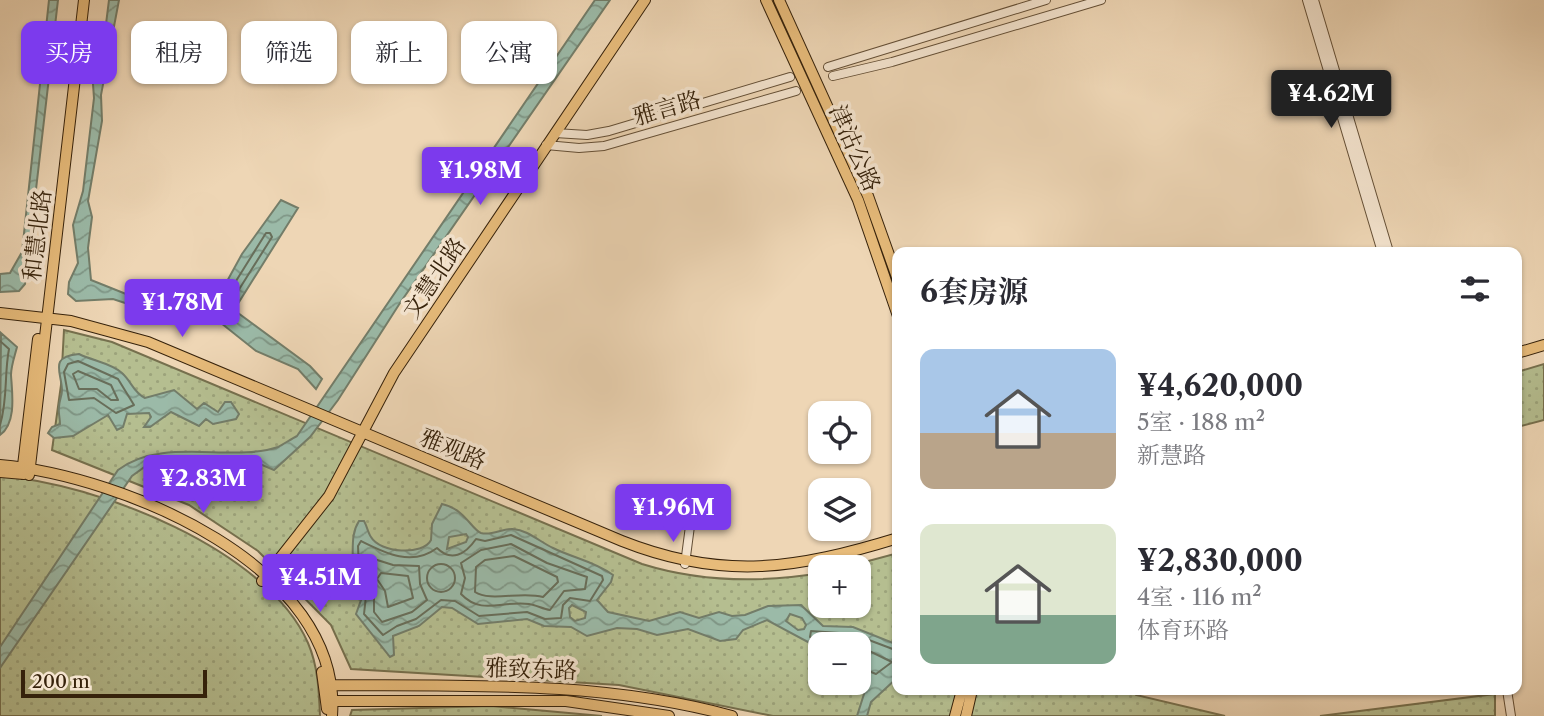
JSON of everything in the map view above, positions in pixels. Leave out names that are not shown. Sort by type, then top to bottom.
[{"type":"main road","name":"和慧北路","points":[[44,318],[77,0]]},
{"type":"main road","name":"和慧北路","points":[[26,471],[84,0]]},
{"type":"main road","name":"文慧北路","points":[[262,577],[329,496],[402,351],[639,0]]},
{"type":"main road","name":"文慧北路","points":[[361,433],[394,373],[645,0]]},
{"type":"main road","name":"津沽公路","points":[[766,0],[858,200],[892,299]]},
{"type":"main road","name":"津沽公路","points":[[779,0],[868,196],[892,263]]},
{"type":"main road","name":"雅观路","points":[[0,315],[44,318],[138,339],[640,548],[685,562],[737,567],[788,565],[820,561],[892,542]]},
{"type":"main road","points":[[1522,354],[1544,347]]},
{"type":"main road","points":[[0,465],[99,488],[122,497],[197,535],[262,577],[293,603],[309,625],[321,650],[329,685],[332,716]]},
{"type":"main road","points":[[0,472],[26,471]]},
{"type":"main road","name":"雅致东路","points":[[329,685],[589,690],[689,704],[732,716]]},
{"type":"main road","points":[[955,716],[961,695]]},
{"type":"main road","points":[[966,716],[971,695]]},
{"type":"main road","points":[[326,716],[330,701]]},
{"type":"main road","name":"雅致东路","points":[[330,701],[566,701],[669,716]]},
{"type":"street","points":[[828,67],[1046,0]]},
{"type":"street","points":[[833,76],[881,65],[1101,0]]},
{"type":"street","points":[[1307,0],[1381,247]]},
{"type":"street","points":[[1314,0],[1388,247]]},
{"type":"street","points":[[1012,10],[1016,25]]},
{"type":"street","points":[[875,52],[881,65]]},
{"type":"street","name":"雅言路","points":[[555,133],[587,135],[609,131],[790,77]]},
{"type":"street","name":"雅言路","points":[[546,145],[579,148],[604,146],[796,91]]},
{"type":"street","points":[[685,562],[690,526]]},
{"type":"street","points":[[1508,695],[1511,716]]},
{"type":"street","points":[[1513,695],[1516,716]]},
{"type":"shaded area","points":[[64,330],[112,342],[642,564],[686,574],[731,579],[808,575],[808,618],[871,618],[871,560],[892,555],[892,695],[1136,695],[1225,716],[773,716],[619,685],[351,669],[331,625],[258,551],[189,505],[52,450],[61,385]]},
{"type":"shaded area","points":[[1544,364],[1544,420],[1522,426],[1522,371]]},
{"type":"shaded area","points":[[0,476],[39,481],[129,507],[175,527],[218,551],[256,578],[287,609],[308,643],[316,670],[320,716],[0,716]]},
{"type":"shaded area","points":[[1487,695],[1495,695],[1495,716],[1320,716]]},
{"type":"shaded area","points":[[491,706],[602,716],[350,716],[352,710]]},
{"type":"water","points":[[49,0],[58,0],[56,21],[47,21]]},
{"type":"water","points":[[109,0],[119,0],[115,21],[106,21]]},
{"type":"water","points":[[595,0],[610,0],[557,76],[557,56]]},
{"type":"water","points":[[40,84],[48,84],[25,284],[19,291],[0,292],[0,274],[10,273],[22,252]]},
{"type":"water","points":[[93,84],[103,84],[102,121],[88,201],[92,217],[88,248],[91,280],[131,296],[214,305],[242,254],[281,200],[298,208],[234,310],[310,366],[322,379],[316,389],[298,369],[256,351],[216,319],[199,310],[128,304],[113,299],[76,301],[68,294],[69,282],[78,263],[73,225],[83,191],[94,98]]},
{"type":"water","points":[[538,84],[552,84],[400,303],[338,400],[310,437],[274,470],[260,464],[180,461],[150,463],[132,476],[0,668],[0,647],[118,470],[155,454],[260,451],[278,447],[297,436]]},
{"type":"water","points":[[1,333],[17,347],[11,372],[11,415],[9,423],[0,435]]},
{"type":"water","points":[[79,354],[118,370],[145,398],[174,390],[197,409],[204,403],[218,412],[225,402],[231,402],[239,414],[236,419],[213,424],[206,419],[199,426],[171,412],[150,427],[144,427],[151,417],[149,413],[127,414],[123,427],[117,430],[108,415],[73,436],[54,438],[48,433],[52,427],[60,424],[60,361]]},
{"type":"water","points":[[442,504],[462,514],[481,533],[518,530],[613,575],[597,600],[608,612],[649,621],[680,612],[699,618],[719,612],[732,616],[745,615],[768,606],[801,605],[808,612],[808,618],[815,618],[823,626],[853,627],[866,632],[808,632],[808,642],[767,620],[743,630],[736,639],[720,641],[688,629],[657,635],[637,629],[617,628],[587,636],[571,627],[544,626],[527,619],[478,624],[452,608],[442,607],[419,626],[393,636],[394,655],[390,657],[356,614],[361,600],[341,593],[340,585],[352,566],[354,532],[359,521],[364,521],[370,535],[383,546],[411,550],[426,545],[431,540],[432,524]],"holes":[[[466,534],[466,542],[447,549],[449,537]],[[572,605],[586,612],[585,618],[575,621],[570,617],[569,608]],[[790,614],[802,618],[806,625],[804,629],[798,630],[786,621]]]},
{"type":"water","points":[[871,634],[892,643],[892,683],[871,702],[867,716],[857,716],[864,695],[871,695]]}]
